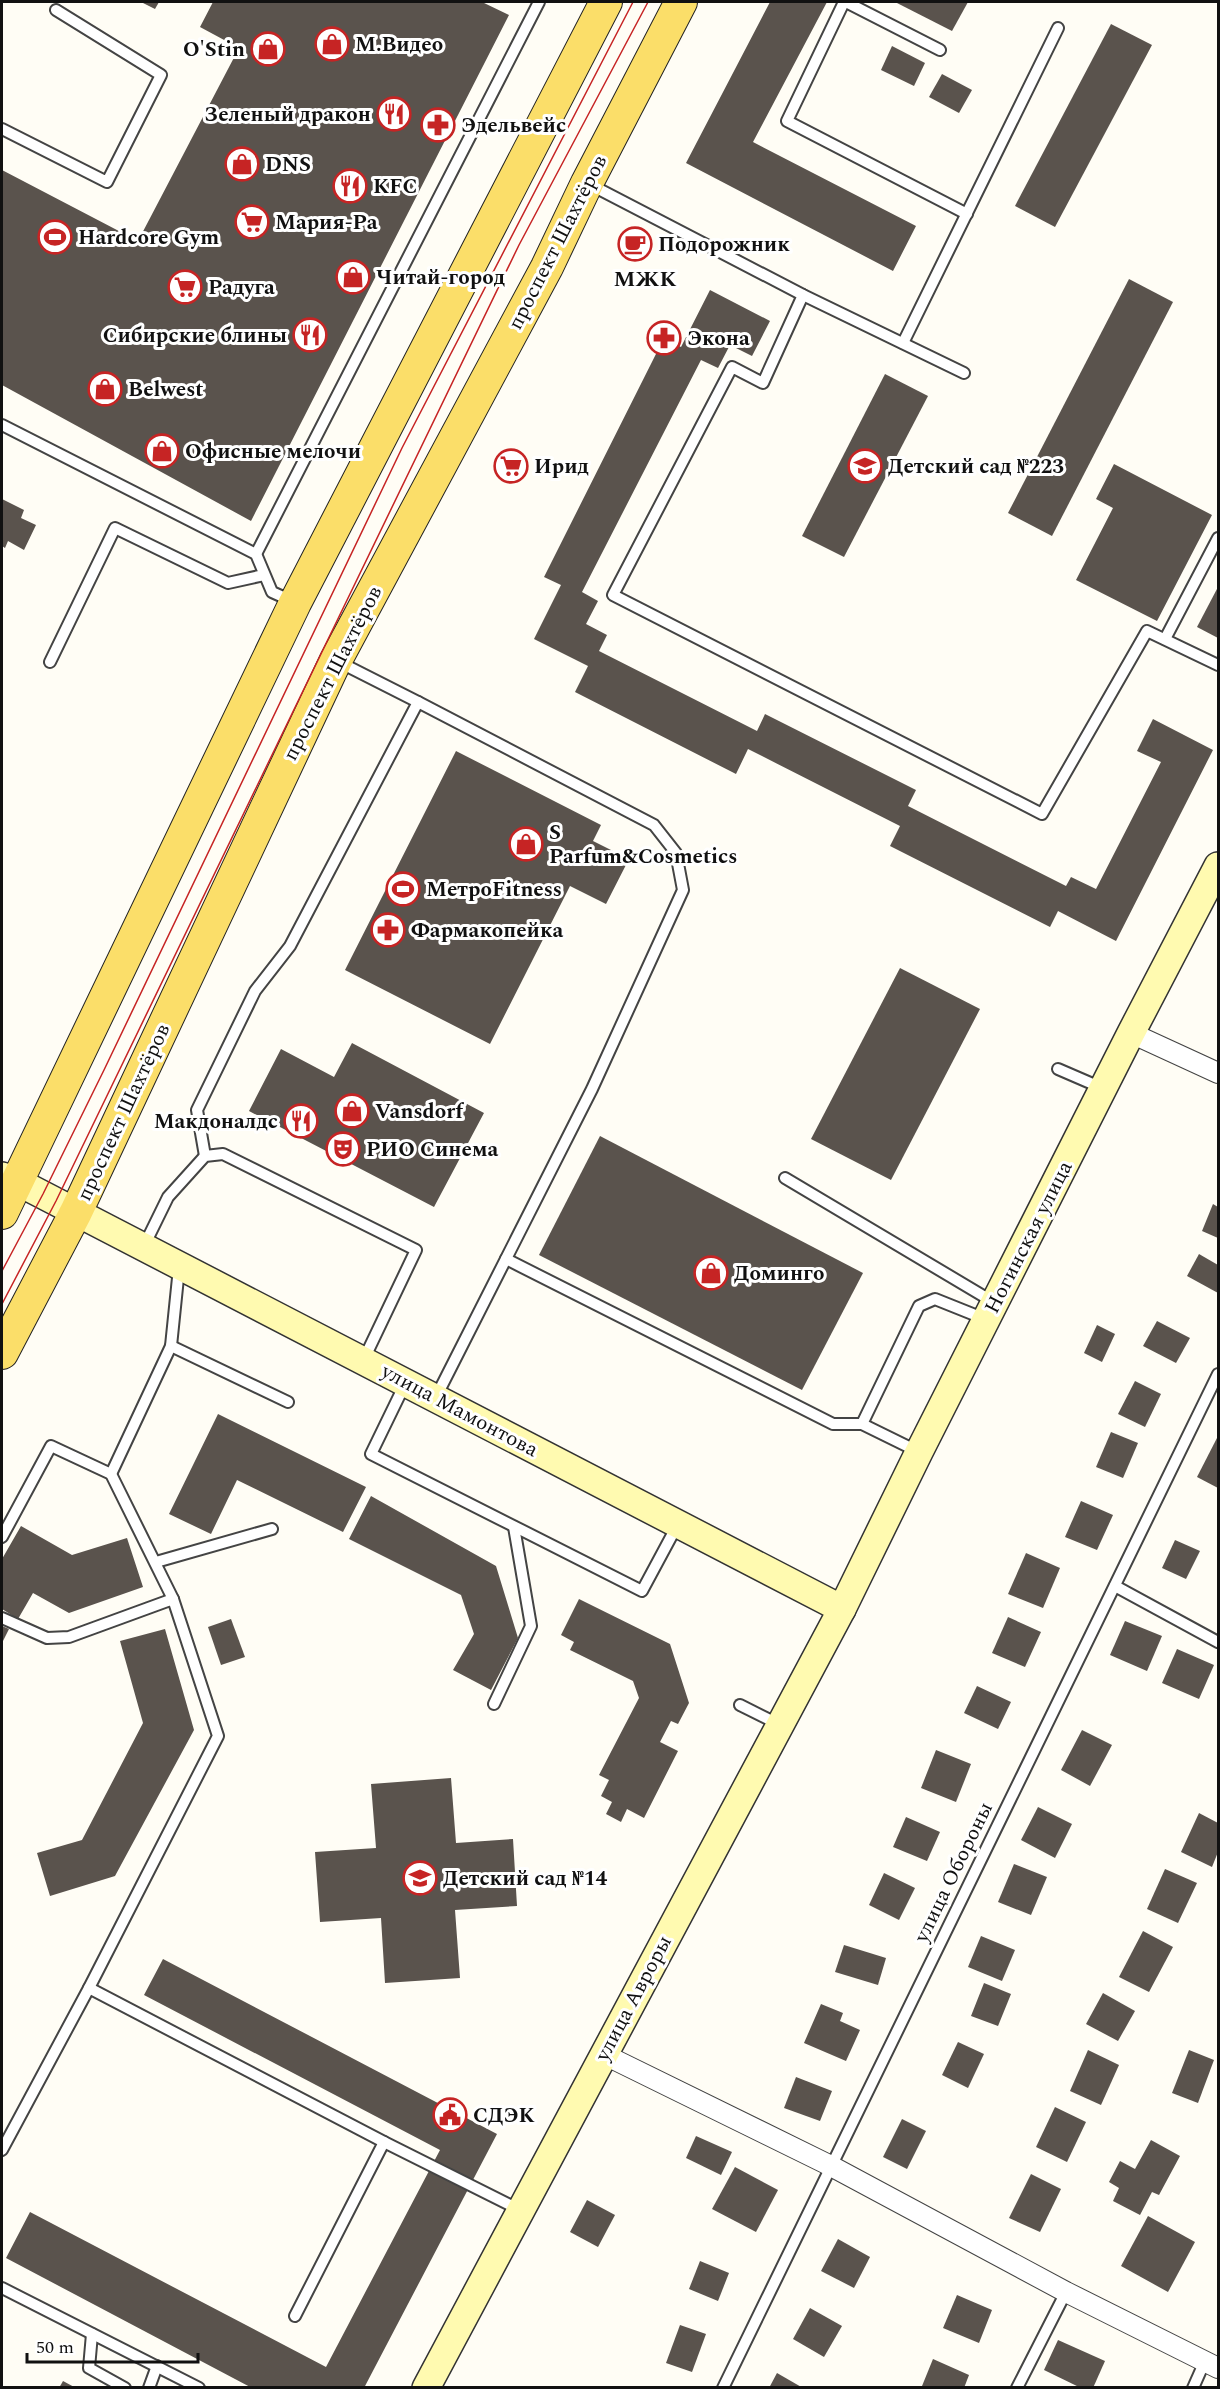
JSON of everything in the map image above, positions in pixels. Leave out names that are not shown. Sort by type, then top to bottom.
[{"type":"main road","points":[[2,1213],[7,1172],[295,603],[606,2]]},
{"type":"main road","name":"проспект Шахтёров","points":[[2,1353],[76,1212],[336,660],[547,267],[586,183],[681,2]]},
{"type":"street","name":"Ногинская улица","points":[[842,1610],[1102,1088],[1218,866]]},
{"type":"street","points":[[1131,1033],[1218,1073]]},
{"type":"street","name":"улица Мамонтова","points":[[7,1172],[76,1212],[144,1245],[842,1610]]},
{"type":"street","name":"улица Авроры","points":[[426,2388],[842,1610]]},
{"type":"street","points":[[603,2054],[831,2166],[1066,2292],[1212,2365]]},
{"type":"lane","points":[[256,554],[539,2]]},
{"type":"lane","points":[[940,50],[845,2],[787,121],[967,214]]},
{"type":"lane","points":[[2,129],[107,182],[161,75],[56,10]]},
{"type":"lane","points":[[903,344],[1058,28]]},
{"type":"lane","points":[[586,183],[803,295],[964,373]]},
{"type":"lane","points":[[803,295],[764,383],[732,367],[613,595],[1042,814],[1148,631],[1218,665]]},
{"type":"lane","points":[[2,425],[256,554],[272,592],[295,603]]},
{"type":"lane","points":[[50,662],[116,528],[228,583],[264,575]]},
{"type":"lane","points":[[1165,639],[1218,538]]},
{"type":"lane","points":[[336,660],[654,825],[676,853],[683,890],[592,1089],[436,1398]]},
{"type":"lane","points":[[206,1156],[197,1110],[255,991],[290,946],[418,702]]},
{"type":"lane","points":[[1058,1069],[1102,1088]]},
{"type":"lane","points":[[144,1245],[168,1197],[206,1156],[223,1155],[416,1250],[364,1360]]},
{"type":"lane","points":[[785,1178],[991,1312]]},
{"type":"lane","points":[[506,1259],[833,1424],[862,1425],[919,1452]]},
{"type":"lane","points":[[111,1474],[171,1346],[179,1264]]},
{"type":"lane","points":[[862,1425],[919,1306],[935,1299],[991,1312]]},
{"type":"lane","points":[[171,1346],[288,1402]]},
{"type":"lane","name":"улица Обороны","points":[[723,2388],[1218,1374]]},
{"type":"lane","points":[[406,1382],[371,1454],[642,1591],[678,1524]]},
{"type":"lane","points":[[2,1537],[51,1446],[111,1474],[173,1599],[218,1736],[89,1988],[2,2150]]},
{"type":"lane","points":[[494,1704],[531,1626],[514,1527]]},
{"type":"lane","points":[[156,1562],[272,1529]]},
{"type":"lane","points":[[1115,1586],[1218,1642]]},
{"type":"lane","points":[[2,1618],[47,1638],[69,1637],[173,1599]]},
{"type":"lane","points":[[740,1706],[780,1725]]},
{"type":"lane","points":[[89,1988],[384,2142],[520,2210]]},
{"type":"lane","points":[[295,2316],[384,2142]]},
{"type":"lane","points":[[2,2288],[199,2388]]},
{"type":"lane","points":[[1017,2388],[1066,2292]]},
{"type":"lane","points":[[92,2334],[89,2368],[125,2388]]},
{"type":"lane","points":[[1193,2388],[1212,2365]]},
{"type":"lane","points":[[149,2388],[157,2366]]},
{"type":"building","points":[[141,2],[159,2],[155,9]]},
{"type":"building","name":"Радуга","points":[[213,2],[482,2],[509,15],[251,521],[2,385],[2,170],[138,241],[239,48],[200,27]]},
{"type":"building","points":[[770,2],[827,2],[753,142],[916,226],[893,271],[686,163]]},
{"type":"building","points":[[895,2],[968,2],[952,31]]},
{"type":"building","points":[[1111,24],[1152,45],[1055,227],[1015,206]]},
{"type":"building","points":[[892,46],[925,63],[914,86],[881,70]]},
{"type":"building","points":[[942,74],[972,90],[959,113],[929,97]]},
{"type":"building","points":[[1129,279],[1173,302],[1052,536],[1008,513]]},
{"type":"building","points":[[710,290],[770,321],[752,356],[730,345],[718,368],[701,360],[582,592],[598,601],[586,624],[607,635],[599,651],[757,731],[765,714],[916,790],[908,806],[1066,886],[1071,877],[1096,889],[1161,762],[1137,751],[1153,719],[1213,750],[1116,941],[1058,911],[1050,927],[890,846],[900,826],[748,749],[736,774],[575,692],[588,666],[534,639],[561,585],[544,577],[664,338],[681,347]]},
{"type":"building","name":"Детский сад №223","points":[[885,374],[928,396],[844,557],[802,536]]},
{"type":"building","points":[[1114,464],[1212,515],[1157,621],[1076,580],[1113,508],[1096,499]]},
{"type":"building","points":[[2,499],[24,510],[21,518],[36,525],[24,550],[8,541],[5,548],[2,546]]},
{"type":"building","points":[[1218,587],[1218,638],[1197,627]]},
{"type":"building","points":[[456,751],[601,825],[593,841],[629,859],[606,904],[570,886],[490,1044],[345,970]]},
{"type":"building","points":[[900,968],[980,1009],[891,1180],[811,1139]]},
{"type":"building","points":[[352,1043],[484,1113],[434,1207],[249,1111],[281,1049],[334,1077]]},
{"type":"building","points":[[600,1136],[863,1273],[802,1390],[539,1255]]},
{"type":"building","points":[[1213,1204],[1218,1207],[1218,1238],[1202,1231]]},
{"type":"building","points":[[1199,1254],[1218,1265],[1218,1293],[1187,1276]]},
{"type":"building","points":[[1157,1321],[1190,1338],[1176,1363],[1143,1346]]},
{"type":"building","points":[[1097,1325],[1115,1334],[1102,1362],[1084,1353]]},
{"type":"building","points":[[1135,1381],[1161,1394],[1145,1427],[1118,1414]]},
{"type":"building","points":[[218,1414],[366,1487],[343,1532],[237,1480],[211,1534],[169,1514]]},
{"type":"building","points":[[1111,1432],[1138,1443],[1123,1478],[1096,1467]]},
{"type":"building","points":[[1218,1436],[1218,1488],[1197,1477]]},
{"type":"building","points":[[371,1496],[496,1566],[518,1638],[491,1690],[453,1670],[474,1634],[461,1595],[349,1539]]},
{"type":"building","points":[[1081,1501],[1113,1515],[1097,1550],[1065,1537]]},
{"type":"building","points":[[21,1526],[72,1555],[127,1538],[143,1587],[69,1613],[33,1593],[18,1619],[2,1609],[2,1559]]},
{"type":"building","points":[[1175,1540],[1200,1551],[1186,1579],[1162,1568]]},
{"type":"building","points":[[1026,1553],[1060,1568],[1043,1608],[1008,1594]]},
{"type":"building","points":[[579,1599],[670,1644],[689,1703],[678,1724],[671,1721],[660,1742],[678,1751],[644,1818],[627,1809],[621,1822],[606,1814],[612,1802],[601,1796],[609,1780],[599,1775],[639,1698],[633,1681],[570,1650],[574,1642],[561,1635]]},
{"type":"building","points":[[1008,1617],[1041,1632],[1025,1667],[992,1653]]},
{"type":"building","points":[[231,1619],[245,1657],[221,1665],[208,1627]]},
{"type":"building","points":[[1125,1621],[1162,1636],[1147,1671],[1110,1655]]},
{"type":"building","points":[[2,1626],[9,1629],[2,1643]]},
{"type":"building","points":[[165,1629],[194,1730],[115,1876],[50,1896],[37,1853],[82,1840],[143,1723],[120,1641]]},
{"type":"building","points":[[1177,1649],[1214,1665],[1199,1699],[1162,1683]]},
{"type":"building","points":[[977,1686],[1011,1702],[998,1729],[964,1713]]},
{"type":"building","points":[[1082,1730],[1112,1745],[1090,1786],[1061,1770]]},
{"type":"building","points":[[936,1750],[971,1764],[956,1802],[921,1788]]},
{"type":"building","points":[[451,1778],[456,1843],[513,1839],[517,1906],[455,1910],[460,1978],[385,1983],[381,1918],[320,1922],[315,1852],[376,1848],[371,1784]]},
{"type":"building","points":[[1038,1807],[1072,1824],[1055,1858],[1021,1840]]},
{"type":"building","points":[[1199,1813],[1218,1823],[1218,1852],[1212,1867],[1181,1852]]},
{"type":"building","points":[[906,1817],[940,1832],[927,1861],[893,1847]]},
{"type":"building","points":[[1014,1864],[1047,1877],[1031,1915],[998,1902]]},
{"type":"building","points":[[1165,1869],[1197,1883],[1178,1923],[1147,1909]]},
{"type":"building","points":[[884,1873],[915,1888],[899,1920],[869,1905]]},
{"type":"building","points":[[1143,1931],[1173,1947],[1149,1992],[1119,1977]]},
{"type":"building","points":[[981,1936],[1015,1950],[1002,1981],[968,1967]]},
{"type":"building","points":[[844,1945],[886,1958],[878,1985],[835,1972]]},
{"type":"building","points":[[163,1959],[497,2134],[364,2388],[252,2388],[6,2258],[30,2212],[326,2367],[440,2150],[144,1995]]},
{"type":"building","points":[[984,1983],[1011,1994],[998,2026],[971,2016]]},
{"type":"building","points":[[1103,1993],[1135,2011],[1118,2041],[1086,2024]]},
{"type":"building","points":[[821,2004],[843,2013],[840,2021],[860,2030],[846,2061],[804,2043]]},
{"type":"building","points":[[958,2042],[984,2054],[968,2088],[942,2075]]},
{"type":"building","points":[[1088,2050],[1119,2065],[1101,2105],[1070,2091]]},
{"type":"building","points":[[1189,2050],[1214,2060],[1198,2103],[1172,2093]]},
{"type":"building","points":[[796,2077],[832,2091],[820,2121],[784,2108]]},
{"type":"building","points":[[1055,2107],[1086,2122],[1067,2162],[1036,2147]]},
{"type":"building","points":[[902,2119],[926,2131],[907,2169],[883,2157]]},
{"type":"building","points":[[696,2136],[732,2152],[721,2175],[686,2158]]},
{"type":"building","points":[[1151,2140],[1180,2156],[1159,2195],[1152,2192],[1140,2215],[1113,2201],[1119,2188],[1109,2182],[1120,2161],[1135,2169]]},
{"type":"building","points":[[735,2167],[778,2190],[756,2232],[712,2209]]},
{"type":"building","points":[[1031,2174],[1061,2189],[1040,2232],[1009,2218]]},
{"type":"building","points":[[587,2200],[615,2215],[598,2247],[570,2232]]},
{"type":"building","points":[[1148,2216],[1195,2242],[1168,2292],[1121,2266]]},
{"type":"building","points":[[838,2239],[870,2257],[854,2288],[821,2271]]},
{"type":"building","points":[[700,2261],[729,2273],[718,2301],[689,2289]]},
{"type":"building","points":[[957,2295],[992,2310],[979,2343],[943,2328]]},
{"type":"building","points":[[810,2308],[842,2326],[824,2357],[793,2339]]},
{"type":"building","points":[[680,2325],[706,2334],[692,2372],[666,2363]]},
{"type":"building","points":[[1058,2340],[1105,2361],[1093,2388],[1081,2388],[1044,2370]]},
{"type":"building","points":[[933,2359],[969,2375],[964,2388],[922,2386]]},
{"type":"building","points":[[777,2373],[803,2388],[769,2388]]},
{"type":"building","points":[[63,2381],[76,2388],[59,2388]]},
{"type":"tram line","points":[[2,1271],[104,1070],[402,448],[633,2]]},
{"type":"tram line","points":[[2,1304],[56,1201],[519,245],[648,2]]},
{"type":"place","name":"М.Видео","points":[[332,44]]},
{"type":"place","name":"O'Stin","points":[[268,49]]},
{"type":"place","name":"Зеленый дракон","points":[[394,114]]},
{"type":"place","name":"Эдельвейс","points":[[438,125]]},
{"type":"place","name":"DNS","points":[[242,164]]},
{"type":"place","name":"KFC","points":[[350,186]]},
{"type":"place","name":"Мария-Ра","points":[[252,222]]},
{"type":"place","name":"Hardcore Gym","points":[[55,237]]},
{"type":"place","name":"Подорожник","points":[[635,244]]},
{"type":"place","name":"Читай-город","points":[[353,277]]},
{"type":"place","name":"Радуга","points":[[185,287]]},
{"type":"place","name":"Сибирские блины","points":[[310,335]]},
{"type":"place","name":"Экона","points":[[664,338]]},
{"type":"place","name":"Belwest","points":[[105,389]]},
{"type":"place","name":"Офисные мелочи","points":[[162,451]]},
{"type":"place","name":"Ирид","points":[[511,466]]},
{"type":"place","name":"Детский сад №223","points":[[865,466]]},
{"type":"place","name":"S Parfum&Cosmetics","points":[[526,844]]},
{"type":"place","name":"МетроFitness","points":[[403,889]]},
{"type":"place","name":"Фармакопейка","points":[[388,930]]},
{"type":"place","name":"Vansdorf","points":[[352,1111]]},
{"type":"place","name":"Макдоналдс","points":[[301,1121]]},
{"type":"place","name":"РИО Синема","points":[[343,1149]]},
{"type":"place","name":"Доминго","points":[[711,1273]]},
{"type":"place","name":"Детский сад №14","points":[[420,1878]]},
{"type":"place","name":"СДЭК","points":[[450,2115]]},
{"type":"district","name":"МЖК","points":[[645,278]]}]
